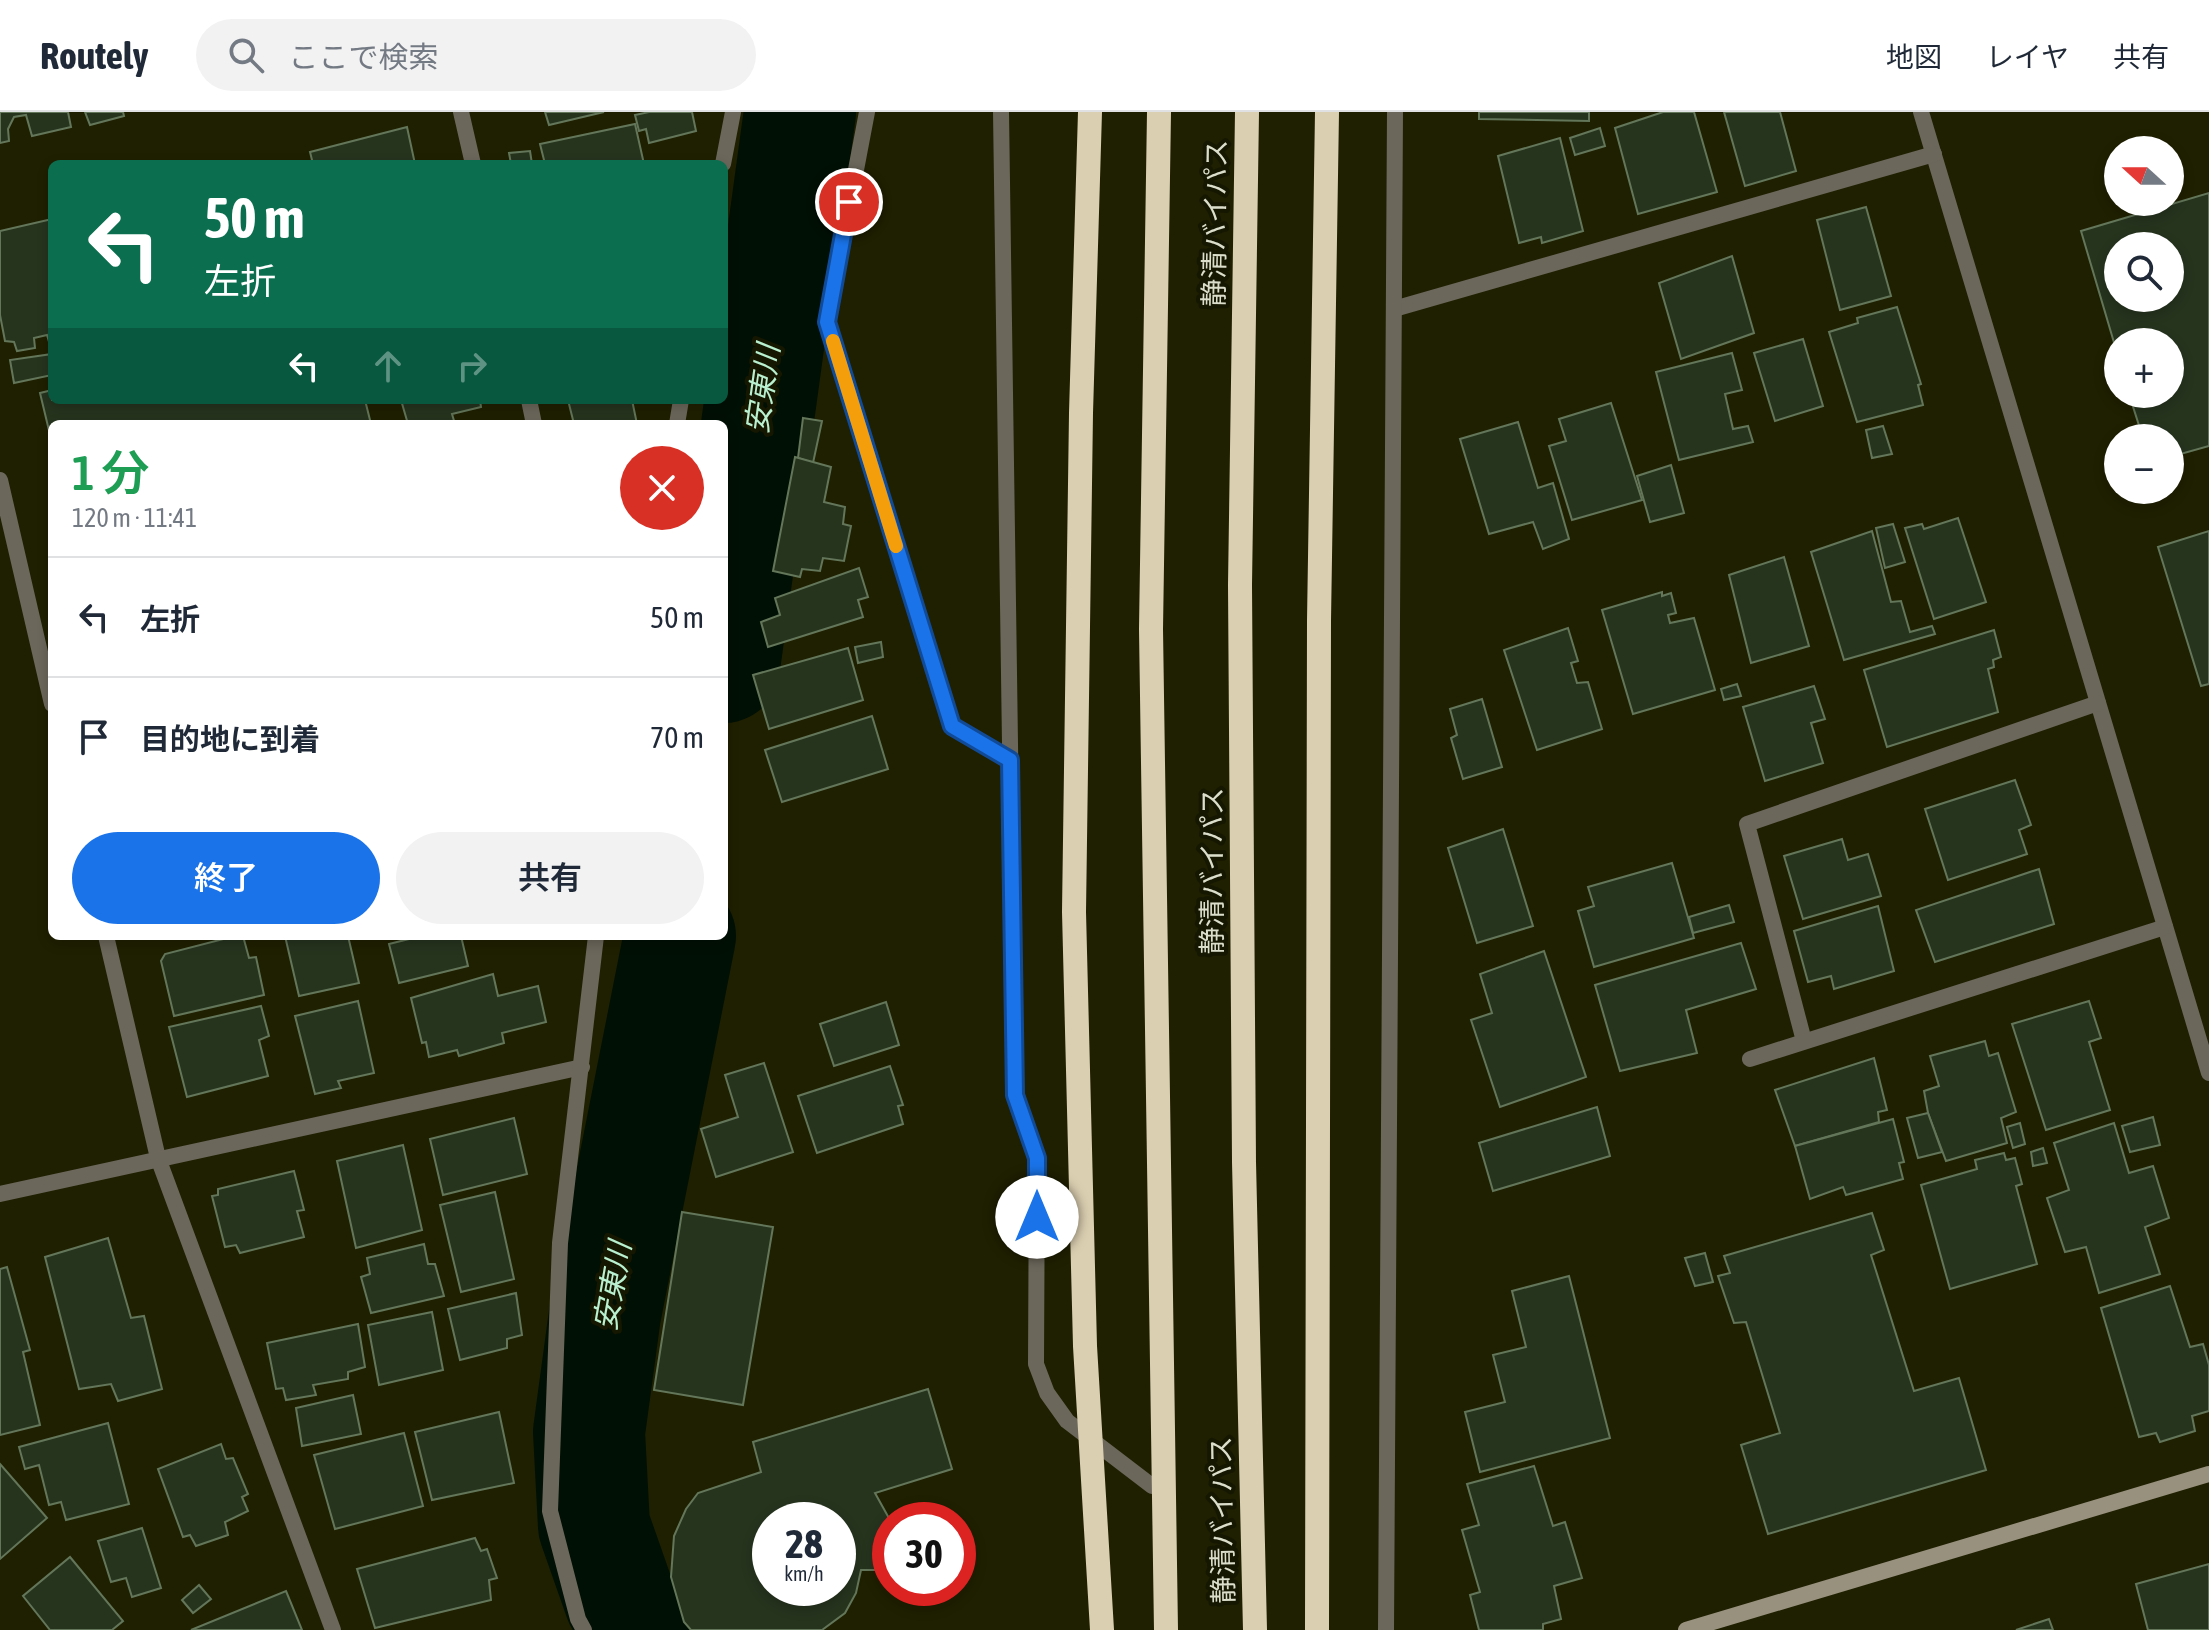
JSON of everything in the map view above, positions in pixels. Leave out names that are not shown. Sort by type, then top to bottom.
[{"type":"highway","points":[[1090,112],[1081,413],[1074,912],[1085,1346],[1102,1630]]},
{"type":"highway","points":[[1150,112],[1141,628],[1154,1630]]},
{"type":"highway","name":"静清バイパス","points":[[1159,112],[1151,629],[1166,1630]]},
{"type":"highway","name":"静清バイパス","points":[[1247,112],[1240,601],[1244,1162],[1255,1630]]},
{"type":"highway","points":[[1255,112],[1257,1162],[1266,1630]]},
{"type":"highway","points":[[1317,1630],[1319,621],[1327,112]]},
{"type":"street","points":[[461,112],[472,160]]},
{"type":"street","points":[[724,160],[733,112]]},
{"type":"street","points":[[867,112],[827,322],[952,726],[1010,760]]},
{"type":"street","points":[[1001,112],[1015,1095],[1037,1158],[1036,1364],[1047,1393],[1067,1421],[1152,1486]]},
{"type":"street","points":[[1386,1630],[1395,112]]},
{"type":"street","points":[[1921,112],[2209,1073]]},
{"type":"street","points":[[1394,309],[1934,154]]},
{"type":"street","points":[[0,480],[48,687]]},
{"type":"street","points":[[1804,1041],[1747,824],[2098,703]]},
{"type":"street","points":[[1750,1059],[2165,927]]},
{"type":"street","points":[[107,940],[158,1158],[333,1630]]},
{"type":"street","points":[[584,1630],[578,1619],[550,1511],[560,1243],[596,940]]},
{"type":"street","points":[[0,1194],[582,1067]]},
{"type":"street","points":[[1686,1630],[2209,1474]]},
{"type":"building","points":[[0,112],[68,112],[71,127],[32,136],[26,115],[14,117],[8,129],[9,141],[0,143]]},
{"type":"building","points":[[85,112],[123,112],[124,116],[90,125]]},
{"type":"building","points":[[545,112],[604,112],[549,125]]},
{"type":"building","points":[[692,112],[696,131],[649,143],[646,129],[639,131],[635,115]]},
{"type":"building","points":[[1479,112],[1589,112],[1589,121],[1479,119]]},
{"type":"building","points":[[1663,112],[1694,112],[1717,192],[1638,214],[1615,128]]},
{"type":"building","points":[[1724,112],[1780,112],[1796,171],[1745,186]]},
{"type":"building","points":[[635,124],[643,160],[544,160],[540,144]]},
{"type":"building","points":[[407,127],[414,160],[312,160],[310,152]]},
{"type":"building","points":[[1600,128],[1605,146],[1575,155],[1570,138]]},
{"type":"building","points":[[1560,138],[1583,231],[1542,243],[1541,237],[1519,243],[1498,156]]},
{"type":"building","points":[[530,151],[531,160],[510,160],[509,153]]},
{"type":"building","points":[[2209,193],[2209,446],[2184,453],[2184,424],[2139,424],[2133,408],[2184,408],[2184,328],[2110,328],[2105,312],[2184,312],[2184,232],[2104,232],[2104,309],[2081,231],[2132,216],[2184,216],[2184,200]]},
{"type":"building","points":[[1866,207],[1891,296],[1840,310],[1817,220]]},
{"type":"building","points":[[48,220],[48,338],[47,335],[34,338],[35,348],[17,351],[14,342],[5,341],[0,315],[0,231]]},
{"type":"building","points":[[1732,256],[1754,333],[1681,359],[1659,283]]},
{"type":"building","points":[[1897,307],[1921,384],[1918,385],[1923,405],[1857,422],[1829,332],[1858,323],[1857,318]]},
{"type":"building","points":[[1803,339],[1823,406],[1775,421],[1754,353]]},
{"type":"building","points":[[1732,353],[1742,390],[1725,394],[1733,429],[1748,426],[1753,442],[1679,460],[1656,372]]},
{"type":"building","points":[[48,355],[48,376],[14,383],[10,360]]},
{"type":"building","points":[[48,391],[48,404],[366,404],[370,420],[48,420],[48,426],[40,393]]},
{"type":"building","points":[[1611,403],[1642,500],[1572,520],[1549,446],[1566,441],[1559,419]]},
{"type":"building","points":[[402,404],[481,404],[481,407],[452,414],[454,420],[407,420]]},
{"type":"building","points":[[569,404],[633,404],[636,420],[573,420]]},
{"type":"building","points":[[803,418],[822,421],[813,463],[798,458]]},
{"type":"building","points":[[1518,422],[1538,488],[1553,483],[1569,539],[1543,549],[1533,522],[1489,534],[1460,439]]},
{"type":"building","points":[[1883,426],[1892,454],[1872,458],[1866,430]]},
{"type":"building","points":[[795,457],[831,467],[824,502],[845,507],[843,524],[851,526],[844,561],[823,558],[820,571],[802,569],[800,577],[773,571]]},
{"type":"building","points":[[1671,465],[1684,513],[1650,522],[1637,476]]},
{"type":"building","points":[[1958,518],[1986,602],[1934,619],[1905,528],[1922,524],[1924,529]]},
{"type":"building","points":[[1893,524],[1905,562],[1885,568],[1876,528]]},
{"type":"building","points":[[1872,531],[1891,602],[1901,601],[1910,632],[1932,626],[1935,634],[1844,660],[1811,552]]},
{"type":"building","points":[[2209,531],[2209,684],[2201,686],[2158,547]]},
{"type":"building","points":[[1784,557],[1809,646],[1751,663],[1729,575]]},
{"type":"building","points":[[859,568],[868,597],[858,600],[863,617],[768,647],[761,622],[780,615],[775,598]]},
{"type":"building","points":[[1662,592],[1662,596],[1671,593],[1676,613],[1668,615],[1670,623],[1694,618],[1715,690],[1633,714],[1602,610]]},
{"type":"building","points":[[1568,628],[1578,661],[1571,663],[1577,683],[1588,682],[1602,729],[1537,750],[1504,650]]},
{"type":"building","points":[[1994,630],[2001,657],[1993,660],[1994,667],[1988,669],[1998,712],[1887,747],[1864,670]]},
{"type":"building","points":[[881,642],[883,657],[858,663],[855,647]]},
{"type":"building","points":[[848,648],[863,700],[769,729],[753,675]]},
{"type":"building","points":[[1737,684],[1741,696],[1724,700],[1721,689]]},
{"type":"building","points":[[1814,686],[1825,719],[1811,723],[1823,763],[1765,781],[1743,707]]},
{"type":"building","points":[[1482,699],[1502,767],[1463,779],[1451,738],[1457,735],[1450,709]]},
{"type":"building","points":[[872,716],[888,769],[782,802],[765,750]]},
{"type":"building","points":[[2015,780],[2031,825],[2019,830],[2027,854],[1948,880],[1925,809]]},
{"type":"building","points":[[1503,829],[1533,926],[1477,943],[1448,848]]},
{"type":"building","points":[[1842,839],[1848,860],[1868,854],[1881,896],[1803,919],[1784,856]]},
{"type":"building","points":[[1672,863],[1694,938],[1594,967],[1578,911],[1594,906],[1588,887]]},
{"type":"building","points":[[2039,869],[2054,924],[1935,962],[1916,910]]},
{"type":"building","points":[[1729,905],[1734,922],[1693,933],[1689,917]]},
{"type":"building","points":[[1878,906],[1894,971],[1834,989],[1831,976],[1808,982],[1794,931]]},
{"type":"building","points":[[219,940],[244,940],[249,958],[256,957],[264,995],[174,1016],[161,961],[165,954]]},
{"type":"building","points":[[286,940],[349,940],[359,983],[299,996]]},
{"type":"building","points":[[405,940],[462,940],[468,966],[399,983],[389,944]]},
{"type":"building","points":[[1741,943],[1756,989],[1686,1010],[1697,1053],[1620,1071],[1595,985]]},
{"type":"building","points":[[1544,951],[1586,1077],[1500,1107],[1471,1020],[1492,1013],[1480,974]]},
{"type":"building","points":[[493,974],[498,996],[538,986],[546,1022],[502,1033],[504,1043],[459,1056],[457,1050],[429,1057],[426,1042],[422,1043],[411,998]]},
{"type":"building","points":[[358,1001],[374,1073],[338,1081],[341,1088],[315,1094],[295,1016]]},
{"type":"building","points":[[2089,1001],[2101,1038],[2089,1042],[2110,1110],[2046,1130],[2012,1024]]},
{"type":"building","points":[[886,1002],[899,1045],[834,1066],[820,1024]]},
{"type":"building","points":[[261,1006],[269,1036],[259,1040],[268,1076],[187,1097],[169,1027]]},
{"type":"building","points":[[1985,1041],[1989,1056],[1998,1053],[2016,1112],[2001,1118],[2007,1143],[1946,1161],[1928,1113],[1924,1091],[1939,1086],[1930,1056]]},
{"type":"building","points":[[1874,1058],[1887,1110],[1878,1112],[1879,1122],[1795,1146],[1775,1090]]},
{"type":"building","points":[[764,1063],[793,1152],[716,1177],[701,1129],[738,1117],[725,1075]]},
{"type":"building","points":[[890,1066],[903,1105],[898,1106],[903,1124],[817,1153],[798,1096]]},
{"type":"building","points":[[1597,1107],[1610,1156],[1493,1191],[1479,1143]]},
{"type":"building","points":[[1928,1113],[1942,1152],[1918,1158],[1907,1118]]},
{"type":"building","points":[[2153,1117],[2160,1145],[2130,1152],[2122,1126]]},
{"type":"building","points":[[514,1118],[527,1174],[443,1195],[430,1139]]},
{"type":"building","points":[[1893,1119],[1904,1162],[1899,1163],[1903,1179],[1846,1195],[1843,1187],[1810,1199],[1795,1146]]},
{"type":"building","points":[[2020,1123],[2025,1144],[2013,1148],[2007,1127]]},
{"type":"building","points":[[2114,1123],[2129,1173],[2153,1166],[2169,1218],[2145,1227],[2160,1274],[2099,1293],[2086,1247],[2065,1252],[2047,1198],[2069,1190],[2054,1143]]},
{"type":"building","points":[[403,1145],[422,1230],[356,1248],[337,1161]]},
{"type":"building","points":[[2043,1148],[2047,1163],[2033,1166],[2031,1152]]},
{"type":"building","points":[[2004,1153],[2006,1160],[2015,1158],[2022,1184],[2016,1186],[2037,1264],[1950,1289],[1921,1185],[1977,1169],[1975,1160]]},
{"type":"building","points":[[294,1171],[304,1210],[297,1211],[304,1237],[240,1253],[236,1245],[225,1247],[212,1196],[218,1195],[218,1189]]},
{"type":"building","points":[[495,1192],[514,1279],[461,1292],[440,1205]]},
{"type":"building","points":[[682,1212],[773,1227],[743,1405],[654,1390]]},
{"type":"building","points":[[1872,1213],[1884,1250],[1871,1255],[1914,1391],[1959,1378],[1986,1470],[1768,1534],[1741,1445],[1780,1433],[1746,1322],[1734,1323],[1718,1276],[1730,1273],[1724,1256]]},
{"type":"building","points":[[108,1238],[131,1318],[144,1316],[162,1389],[118,1401],[111,1384],[79,1389],[45,1257]]},
{"type":"building","points":[[424,1244],[428,1264],[435,1264],[444,1296],[371,1313],[361,1277],[370,1274],[367,1258]]},
{"type":"building","points":[[1705,1253],[1713,1282],[1695,1286],[1685,1258]]},
{"type":"building","points":[[7,1267],[30,1350],[23,1352],[40,1425],[0,1435],[0,1269]]},
{"type":"building","points":[[1569,1276],[1610,1438],[1480,1472],[1465,1412],[1505,1402],[1493,1355],[1526,1347],[1512,1291]]},
{"type":"building","points":[[2170,1286],[2190,1347],[2203,1344],[2209,1365],[2209,1411],[2192,1416],[2195,1431],[2160,1442],[2156,1433],[2139,1437],[2101,1308]]},
{"type":"building","points":[[516,1293],[522,1335],[507,1339],[507,1348],[460,1360],[448,1309]]},
{"type":"building","points":[[432,1312],[443,1370],[379,1385],[368,1325]]},
{"type":"building","points":[[358,1324],[365,1367],[348,1372],[348,1379],[313,1385],[316,1395],[286,1400],[283,1388],[276,1389],[267,1343]]},
{"type":"building","points":[[928,1389],[952,1469],[875,1493],[880,1502],[872,1502],[872,1570],[861,1570],[856,1593],[856,1502],[752,1502],[752,1606],[849,1606],[845,1613],[822,1630],[691,1630],[684,1622],[671,1577],[674,1536],[686,1509],[698,1493],[761,1472],[753,1442]]},
{"type":"building","points":[[353,1395],[361,1434],[302,1446],[296,1408]]},
{"type":"building","points":[[499,1412],[514,1483],[432,1500],[415,1432]]},
{"type":"building","points":[[108,1423],[129,1504],[66,1520],[61,1502],[49,1505],[39,1465],[25,1469],[19,1447]]},
{"type":"building","points":[[404,1433],[423,1506],[335,1529],[314,1455]]},
{"type":"building","points":[[221,1444],[226,1459],[233,1458],[248,1494],[242,1497],[248,1511],[225,1522],[228,1535],[196,1546],[190,1535],[183,1537],[158,1469]]},
{"type":"building","points":[[0,1464],[47,1518],[0,1559]]},
{"type":"building","points":[[1534,1466],[1553,1526],[1565,1522],[1582,1578],[1554,1586],[1561,1619],[1543,1624],[1543,1630],[1479,1630],[1470,1595],[1480,1592],[1462,1530],[1479,1525],[1467,1484]]},
{"type":"building","points":[[142,1528],[161,1588],[132,1597],[126,1578],[111,1582],[98,1541]]},
{"type":"building","points":[[475,1538],[481,1551],[487,1549],[497,1578],[489,1580],[491,1600],[375,1628],[357,1569]]},
{"type":"building","points":[[70,1557],[123,1621],[112,1630],[50,1630],[23,1596]]},
{"type":"building","points":[[2209,1564],[2209,1630],[2148,1630],[2136,1584]]},
{"type":"building","points":[[199,1585],[211,1599],[193,1613],[182,1600]]},
{"type":"building","points":[[286,1591],[302,1630],[191,1630]]},
{"type":"building","points":[[2049,1619],[2053,1630],[2016,1630]]},
{"type":"waterway","name":"安東川","points":[[728,638],[800,112]]},
{"type":"waterway","name":"安東川","points":[[641,1630],[620,1600],[594,1526],[589,1432],[605,1314],[679,940]]},
{"type":"slow traffic","points":[[833,341],[896,546]]},
{"type":"route","points":[[849,202],[827,322],[952,726],[1010,760],[1015,1095],[1037,1158],[1037,1217]]}]
